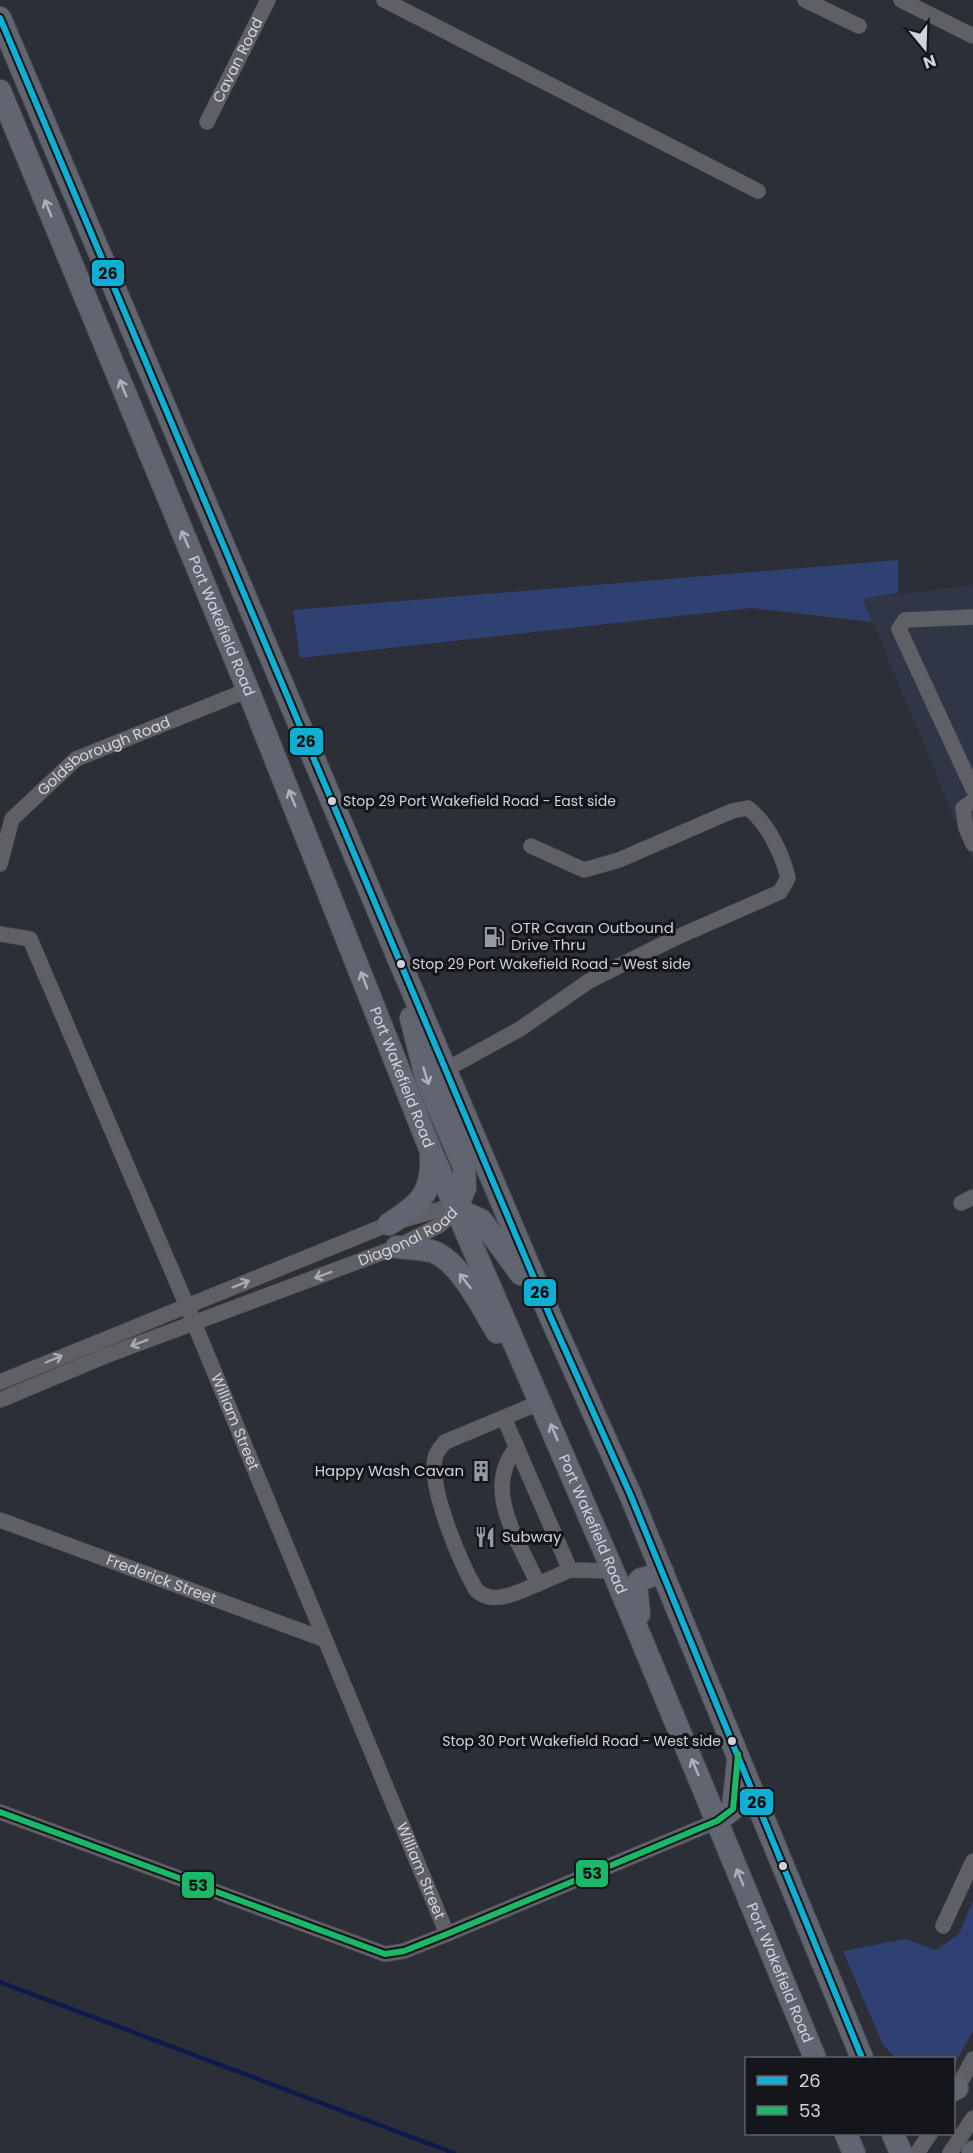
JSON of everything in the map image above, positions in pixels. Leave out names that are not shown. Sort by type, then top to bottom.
[{"type":"highway","points":[[5,0],[40,115]]},
{"type":"highway","points":[[0,18],[145,356],[445,1070],[663,1573],[862,2057]]},
{"type":"highway","name":"Port Wakefield Road","points":[[0,91],[248,690],[431,1151],[642,1639],[815,2057]]},
{"type":"highway","points":[[145,356],[154,434],[145,442]]},
{"type":"highway","points":[[389,938],[427,1081],[464,1167],[465,1188],[456,1209],[481,1220],[503,1247],[550,1316]]},
{"type":"highway","points":[[389,1224],[422,1200],[432,1176],[431,1151]]},
{"type":"highway","points":[[397,1248],[436,1253],[457,1272],[474,1293],[541,1402]]},
{"type":"highway","points":[[642,1639],[636,1585],[641,1579],[663,1573]]},
{"type":"highway","points":[[717,1821],[733,1809],[738,1754]]},
{"type":"highway","points":[[852,2034],[874,2057]]},
{"type":"highway","points":[[847,2135],[854,2153]]},
{"type":"highway","points":[[894,2135],[901,2153]]},
{"type":"street","name":"Cavan Road","points":[[207,122],[268,0]]},
{"type":"street","points":[[384,0],[758,191]]},
{"type":"street","points":[[805,0],[859,26]]},
{"type":"street","points":[[901,0],[973,36]]},
{"type":"street","points":[[973,617],[905,621],[899,629],[973,789]]},
{"type":"street","name":"Goldsborough Road","points":[[0,864],[12,819],[76,759],[248,690]]},
{"type":"street","points":[[973,801],[963,808],[966,828],[973,844]]},
{"type":"street","points":[[445,1070],[520,1029],[589,981],[673,939],[780,892],[788,878],[786,867],[762,819],[748,808],[732,811],[619,860],[584,870],[531,846]]},
{"type":"street","name":"William Street","points":[[0,934],[30,939],[187,1306],[447,1934]]},
{"type":"street","name":"Diagonal Road","points":[[0,1382],[389,1224],[441,1209],[456,1209]]},
{"type":"street","name":"Diagonal Road","points":[[0,1400],[194,1323],[397,1248],[440,1225],[456,1209]]},
{"type":"street","points":[[541,1402],[445,1442],[435,1455],[436,1494],[479,1593],[494,1598],[502,1597],[570,1570],[613,1571]]},
{"type":"street","points":[[504,1418],[570,1570]]},
{"type":"street","points":[[517,1447],[502,1474],[501,1500],[538,1584]]},
{"type":"street","name":"Frederick Street","points":[[0,1520],[323,1639]]},
{"type":"street","points":[[0,1812],[385,1954],[404,1951],[447,1934],[717,1821]]},
{"type":"street","points":[[943,1926],[973,1861]]},
{"type":"street","points":[[955,2090],[973,2059]]},
{"type":"street","points":[[950,2153],[973,2118]]},
{"type":"street","points":[[917,2153],[929,2135]]},
{"type":"shaded area","points":[[898,560],[898,593],[863,599],[872,622],[752,608],[300,658],[293,610]]},
{"type":"shaded area","points":[[973,585],[973,862],[863,599]]},
{"type":"shaded area","points":[[973,1900],[973,2031],[955,2063],[955,2057],[895,2057],[883,2045],[843,1951],[905,1939],[936,1950],[959,1934]]},
{"type":"waterway","points":[[0,1982],[454,2153]]},
{"type":"transit line","name":"26","points":[[0,18],[550,1316],[630,1494],[862,2057]]},
{"type":"transit line","name":"53","points":[[0,1812],[385,1954],[404,1951],[447,1934],[717,1821],[733,1809],[738,1754]]},
{"type":"place","name":"Stop 29 Port Wakefield Road - East side","points":[[332,801]]},
{"type":"place","name":"OTR Cavan Outbound Drive Thru","points":[[494,937]]},
{"type":"place","name":"Stop 29 Port Wakefield Road - West side","points":[[401,964]]},
{"type":"place","name":"Happy Wash Cavan","points":[[481,1471]]},
{"type":"place","name":"Subway","points":[[485,1537]]},
{"type":"place","name":"Stop 30 Port Wakefield Road - West side","points":[[732,1741]]}]
